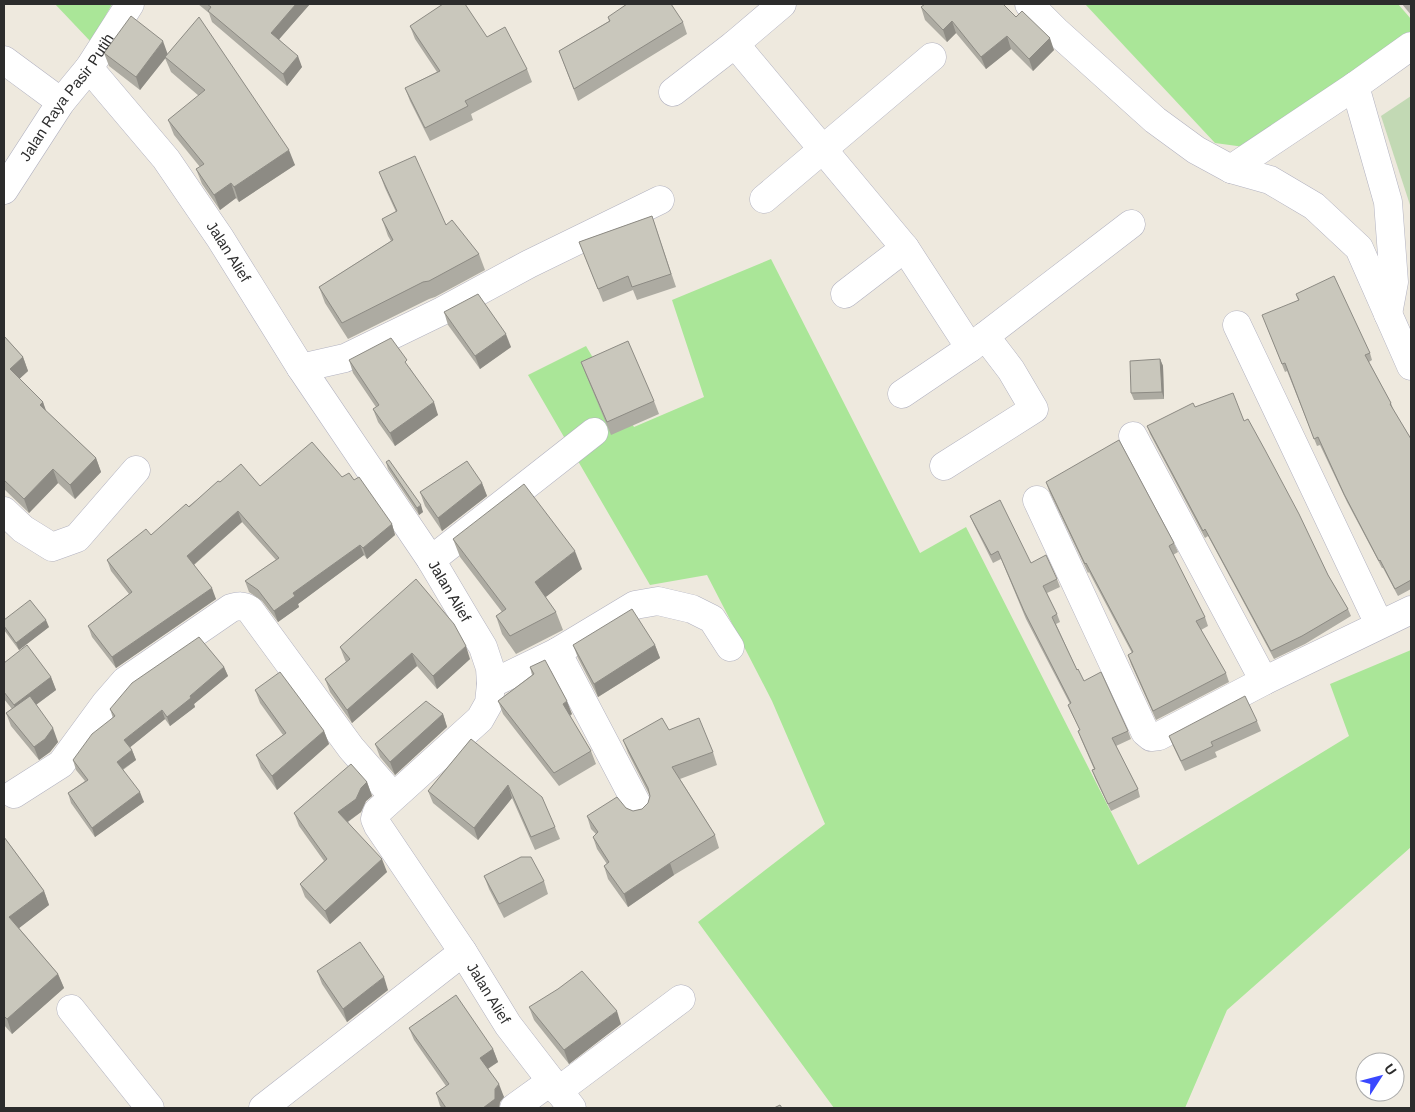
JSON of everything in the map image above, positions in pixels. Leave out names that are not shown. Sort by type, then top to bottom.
[{"type":"street","name":"Jalan Raya Pasir Putih","points":[[4,190],[61,102],[89,68],[130,4]]},
{"type":"street","points":[[673,92],[735,44],[782,4]]},
{"type":"street","points":[[1029,4],[1056,31],[1155,120],[1196,150],[1231,169],[1270,180],[1314,206],[1359,248],[1411,366]]},
{"type":"street","points":[[735,44],[905,248],[977,342],[1011,370],[1034,409],[944,466]]},
{"type":"street","points":[[1231,169],[1411,46]]},
{"type":"street","points":[[764,199],[822,148],[932,57]]},
{"type":"street","points":[[4,60],[61,102]]},
{"type":"street","name":"Jalan Alief","points":[[89,68],[166,159],[220,238],[301,368],[431,560],[482,647],[490,668],[491,684],[489,703],[480,719],[393,796],[377,812],[375,819],[463,952],[508,1025],[560,1094]]},
{"type":"street","points":[[1355,86],[1388,202],[1394,282],[1388,314]]},
{"type":"street","points":[[301,368],[345,358],[442,311],[529,264],[660,200]]},
{"type":"street","points":[[902,394],[977,342],[1131,224]]},
{"type":"street","points":[[845,294],[905,248]]},
{"type":"street","points":[[1237,325],[1379,624]]},
{"type":"street","points":[[431,560],[594,432]]},
{"type":"street","points":[[1133,436],[1264,681]]},
{"type":"street","points":[[4,511],[23,529],[52,547],[77,538],[136,470]]},
{"type":"street","points":[[1037,500],[1145,732],[1151,737],[1158,736],[1264,681],[1411,610]]},
{"type":"street","points":[[491,684],[557,652],[635,605],[658,601],[692,609],[712,619],[730,647]]},
{"type":"street","points":[[7,789],[61,764],[105,704],[125,681],[231,608],[245,606],[250,610],[351,748],[393,796]]},
{"type":"street","points":[[557,652],[638,808]]},
{"type":"street","points":[[264,1108],[463,952]]},
{"type":"street","points":[[514,1108],[560,1094],[681,999]]},
{"type":"street","points":[[71,1009],[150,1108]]},
{"type":"green space","points":[[55,4],[112,4],[91,42]]},
{"type":"green space","points":[[1085,4],[1398,4],[1411,19],[1411,34],[1259,149],[1215,143]]},
{"type":"green space","points":[[1411,96],[1411,208],[1381,116]]},
{"type":"green space","points":[[771,259],[920,553],[966,527],[1138,865],[1349,736],[1330,684],[1411,650],[1411,847],[1227,1010],[1185,1108],[834,1108],[698,922],[825,824],[772,701],[707,575],[650,585],[528,375],[586,346],[634,427],[704,397],[672,300]]},
{"type":"building","points":[[207,4],[296,4],[271,33],[298,56],[283,74],[208,11],[211,7]]},
{"type":"building","points":[[443,4],[465,4],[487,37],[505,27],[527,69],[465,101],[468,106],[425,128],[405,88],[440,71],[410,26]]},
{"type":"building","points":[[627,4],[671,4],[683,22],[574,89],[559,51],[610,21],[608,17]]},
{"type":"building","points":[[925,4],[1003,4],[1016,17],[1022,11],[1050,38],[1029,59],[1007,36],[981,57],[952,21],[943,30],[921,7]]},
{"type":"building","points":[[131,16],[163,41],[136,77],[104,53]]},
{"type":"building","points":[[199,17],[289,150],[234,187],[231,183],[214,195],[196,169],[204,164],[168,120],[205,90],[165,57]]},
{"type":"building","points":[[415,156],[446,225],[452,220],[479,254],[429,281],[423,282],[342,323],[319,287],[393,240],[382,219],[397,211],[379,172]]},
{"type":"building","points":[[652,216],[671,274],[632,287],[628,276],[598,289],[579,242]]},
{"type":"building","points":[[1334,276],[1370,353],[1365,355],[1390,404],[1411,439],[1411,580],[1395,589],[1344,494],[1318,437],[1314,439],[1285,363],[1282,364],[1262,315],[1299,300],[1296,294]]},
{"type":"building","points":[[478,294],[506,334],[475,356],[444,312]]},
{"type":"building","points":[[4,336],[23,357],[10,369],[43,402],[40,405],[96,458],[70,485],[53,469],[24,499],[4,480]]},
{"type":"building","points":[[391,338],[407,360],[405,362],[434,402],[390,433],[373,409],[379,405],[349,360]]},
{"type":"building","points":[[628,341],[654,401],[607,422],[581,362]]},
{"type":"building","points":[[1160,359],[1162,392],[1131,393],[1130,361]]},
{"type":"building","points":[[1233,393],[1244,421],[1248,419],[1299,514],[1328,575],[1348,609],[1302,636],[1271,651],[1205,529],[1203,531],[1147,426],[1193,403],[1195,407]]},
{"type":"building","points":[[1119,440],[1174,543],[1169,546],[1205,617],[1196,621],[1226,673],[1153,711],[1128,655],[1133,652],[1085,564],[1046,482]]},
{"type":"building","points":[[312,442],[342,477],[349,473],[354,480],[359,477],[392,524],[363,548],[360,545],[293,593],[295,596],[274,611],[258,590],[245,581],[279,558],[238,511],[187,556],[212,588],[112,657],[88,626],[132,592],[107,560],[146,529],[151,535],[186,504],[189,507],[218,481],[220,482],[241,464],[260,486]]},
{"type":"building","points":[[389,460],[421,505],[417,508],[386,462]]},
{"type":"building","points":[[467,461],[482,483],[438,518],[420,492]]},
{"type":"building","points":[[524,484],[575,551],[535,582],[556,612],[510,636],[496,616],[506,609],[453,539]]},
{"type":"building","points":[[1000,500],[1031,563],[1046,555],[1057,579],[1043,586],[1057,614],[1052,617],[1077,670],[1084,681],[1101,672],[1128,731],[1112,738],[1138,789],[1108,804],[1092,770],[1095,769],[1068,705],[1071,703],[1024,611],[998,551],[991,555],[970,516]]},
{"type":"building","points":[[416,579],[454,624],[466,646],[433,676],[412,653],[347,710],[325,679],[350,659],[340,647]]},
{"type":"building","points":[[30,600],[46,620],[16,643],[4,626],[4,620]]},
{"type":"building","points":[[632,609],[655,645],[594,684],[573,645]]},
{"type":"building","points":[[199,637],[224,667],[190,696],[191,698],[167,717],[162,710],[124,740],[132,750],[117,762],[140,792],[92,828],[68,793],[88,780],[73,760],[92,734],[115,716],[110,709],[132,683]]},
{"type":"building","points":[[27,645],[51,677],[14,705],[4,692],[4,663]]},
{"type":"building","points":[[545,660],[567,701],[563,704],[591,751],[554,773],[498,701],[534,674],[530,667]]},
{"type":"building","points":[[280,672],[324,731],[272,776],[256,755],[286,733],[255,690]]},
{"type":"building","points":[[30,696],[53,728],[45,739],[34,747],[6,713]]},
{"type":"building","points":[[1245,696],[1257,721],[1211,742],[1213,746],[1181,761],[1169,736]]},
{"type":"building","points":[[426,701],[443,714],[390,762],[375,744]]},
{"type":"building","points":[[662,718],[669,730],[699,718],[713,752],[672,767],[715,835],[624,894],[604,866],[609,862],[593,837],[598,832],[587,816],[617,797],[626,808],[633,811],[642,809],[648,803],[650,796],[648,788],[623,740]]},
{"type":"building","points":[[471,739],[542,797],[555,827],[531,837],[508,785],[474,828],[428,791]]},
{"type":"building","points":[[351,764],[367,782],[361,788],[356,799],[338,812],[382,859],[325,911],[300,884],[327,859],[294,813]]},
{"type":"building","points":[[4,837],[44,891],[9,917],[58,974],[7,1019],[4,1016]]},
{"type":"building","points":[[521,857],[531,857],[544,881],[499,904],[484,876]]},
{"type":"building","points":[[360,942],[384,977],[343,1009],[317,971]]},
{"type":"building","points":[[582,971],[617,1011],[564,1050],[529,1007]]},
{"type":"building","points":[[456,995],[493,1049],[480,1058],[499,1084],[495,1089],[495,1099],[483,1108],[446,1108],[436,1093],[449,1084],[409,1028]]}]
